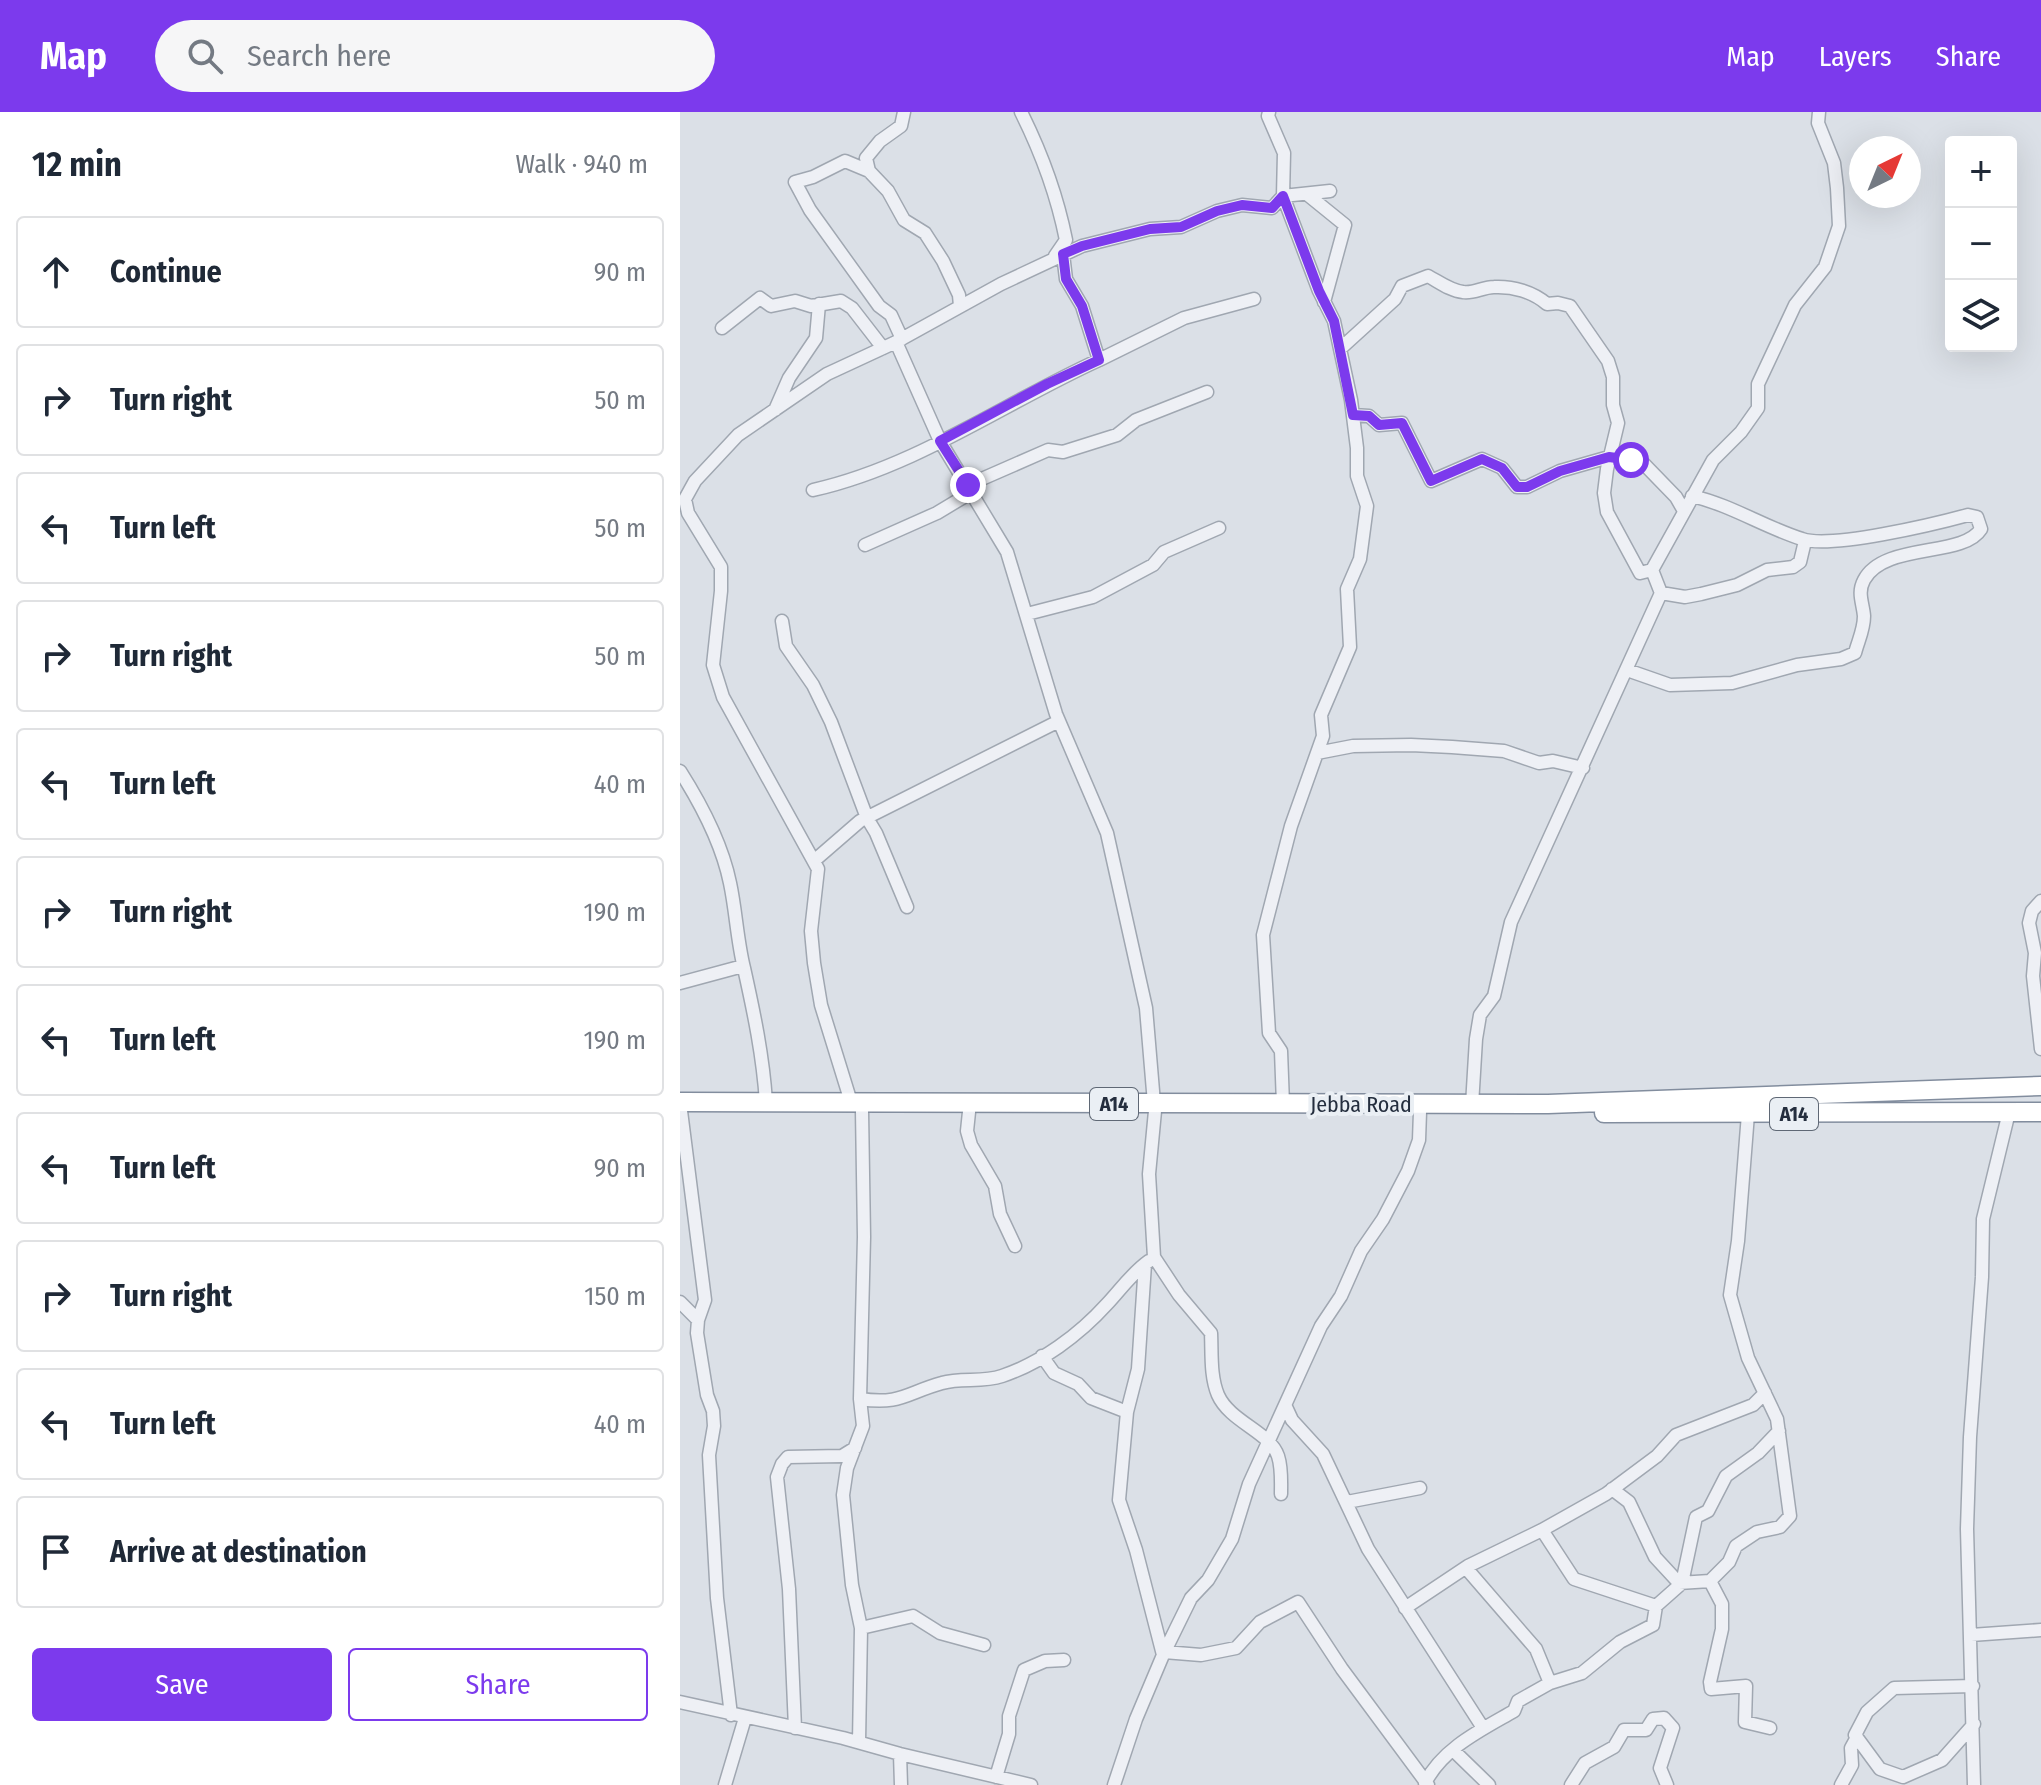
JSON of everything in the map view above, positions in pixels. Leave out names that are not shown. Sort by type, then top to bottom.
[{"type":"highway","name":"Jebba Road","points":[[680,1111],[856,1106],[1420,1112],[2041,1086]]},
{"type":"highway","name":"Jebba Road","points":[[680,1102],[766,1102],[969,1112],[1283,1104],[1472,1105],[1748,1114],[2041,1112]]},
{"type":"street","points":[[869,171],[866,158],[880,141],[901,126],[904,112]]},
{"type":"street","points":[[1021,112],[1039,147],[1058,203],[1066,240],[1058,256],[1066,279],[1082,306],[1099,360]]},
{"type":"street","points":[[1269,112],[1284,153],[1283,196],[1334,321],[1353,415],[1357,476],[1367,506],[1360,559],[1347,589],[1350,647],[1321,715],[1323,736],[1291,826],[1263,935],[1269,1033],[1281,1051],[1283,1104]]},
{"type":"street","points":[[1340,349],[1395,299],[1402,286],[1428,276],[1456,291],[1467,293],[1493,287],[1519,290],[1536,295],[1547,304],[1570,306],[1608,361],[1613,377],[1613,405],[1618,423],[1604,493],[1607,512],[1640,573],[1652,570],[1713,460],[1741,432],[1758,408],[1758,384],[1795,305],[1825,267],[1839,226],[1834,163],[1818,123],[1819,112]]},
{"type":"street","points":[[960,306],[959,295],[943,261],[925,233],[904,220],[888,191],[869,171],[845,161],[795,182],[810,210],[879,306],[891,315],[940,441],[1007,552],[1059,721],[1107,833],[1146,1008],[1154,1107],[1149,1174],[1150,1261],[1138,1369],[1127,1412],[1119,1500],[1164,1654]]},
{"type":"street","points":[[859,1742],[861,1628],[852,1585],[843,1495],[847,1468],[863,1426],[860,1399],[864,1237],[856,1106],[821,1005],[814,963],[811,931],[818,878],[815,860],[723,697],[713,665],[721,567],[688,513],[685,499],[695,481],[738,435],[827,374],[899,341],[1058,256],[1082,246],[1150,229],[1181,227],[1217,211],[1242,205],[1272,208],[1283,196],[1330,191]]},
{"type":"street","points":[[1308,195],[1345,225],[1324,302]]},
{"type":"street","points":[[722,328],[760,298],[771,306],[795,301],[811,306],[841,301],[852,308],[883,348]]},
{"type":"street","points":[[813,490],[884,469],[1047,384],[1184,318],[1254,299]]},
{"type":"street","points":[[775,410],[789,378],[816,338],[819,304]]},
{"type":"street","points":[[865,545],[937,513],[970,489],[1048,450],[1063,452],[1117,435],[1136,420],[1207,392]]},
{"type":"street","points":[[1353,415],[1369,416],[1379,425],[1402,423],[1431,481],[1482,459],[1502,468],[1517,487],[1527,487],[1560,471],[1609,457],[1643,463],[1676,497],[1684,511]]},
{"type":"street","points":[[1627,670],[1670,685],[1732,683],[1797,665],[1841,659],[1855,653],[1864,614],[1860,590],[1865,577],[1875,567],[1913,552],[1967,541],[1977,536],[1981,529],[1977,517],[1968,515],[1872,535],[1822,542],[1805,541],[1735,509],[1692,496]]},
{"type":"street","points":[[1027,614],[1093,597],[1153,565],[1164,552],[1219,528]]},
{"type":"street","points":[[1661,593],[1685,597],[1737,585],[1767,570],[1793,567],[1800,562],[1805,541]]},
{"type":"street","points":[[1472,1105],[1480,1015],[1494,996],[1511,922],[1661,593],[1652,570]]},
{"type":"street","points":[[782,621],[786,646],[813,685],[831,722],[867,818],[907,907]]},
{"type":"street","points":[[815,860],[867,818],[1059,721]]},
{"type":"street","points":[[1317,753],[1353,746],[1425,745],[1504,751],[1539,763],[1553,761],[1583,768]]},
{"type":"street","points":[[680,771],[715,838],[730,880],[743,966],[758,1031],[766,1102]]},
{"type":"street","points":[[2041,901],[2032,911],[2029,923],[2035,953],[2033,976],[2041,1049]]},
{"type":"street","points":[[680,983],[743,966]]},
{"type":"street","points":[[680,1111],[705,1300],[698,1320],[707,1395],[713,1411],[709,1455],[717,1598],[731,1715]]},
{"type":"street","points":[[969,1112],[967,1131],[971,1145],[995,1186],[1000,1214],[1015,1246]]},
{"type":"street","points":[[1114,1785],[1136,1719],[1164,1654],[1191,1598],[1208,1580],[1228,1548],[1249,1484],[1321,1326],[1341,1296],[1361,1251],[1383,1219],[1408,1171],[1419,1140],[1420,1112]]},
{"type":"street","points":[[1974,1785],[1967,1514],[1970,1437],[1982,1277],[1983,1219],[2009,1112]]},
{"type":"street","points":[[1612,1489],[1629,1502],[1655,1557],[1679,1583],[1710,1581],[1729,1562],[1736,1546],[1757,1532],[1780,1527],[1790,1516],[1777,1419],[1748,1358],[1730,1295],[1738,1241],[1748,1114]]},
{"type":"street","points":[[860,1399],[881,1402],[907,1398],[947,1381],[987,1381],[1023,1368],[1067,1341],[1150,1261]]},
{"type":"street","points":[[1150,1261],[1211,1333],[1211,1367],[1218,1396],[1233,1416],[1269,1443],[1279,1458],[1281,1494]]},
{"type":"street","points":[[680,1302],[698,1320]]},
{"type":"street","points":[[1042,1356],[1054,1373],[1078,1384],[1091,1398],[1127,1412]]},
{"type":"street","points":[[1405,1608],[1466,1568],[1542,1530],[1612,1489],[1657,1456],[1676,1435],[1753,1405],[1765,1393]]},
{"type":"street","points":[[1286,1407],[1292,1420],[1323,1454],[1368,1549],[1483,1728]]},
{"type":"street","points":[[1164,1654],[1201,1655],[1236,1648],[1260,1622],[1298,1602],[1342,1669],[1426,1784],[1436,1766],[1469,1735],[1514,1711],[1518,1701],[1550,1683],[1582,1673],[1620,1642],[1653,1625],[1656,1606],[1682,1583],[1696,1517],[1708,1511],[1726,1476],[1758,1453],[1779,1431]]},
{"type":"street","points":[[795,1728],[788,1575],[777,1477],[788,1457],[842,1456],[856,1448]]},
{"type":"street","points":[[1347,1502],[1420,1488]]},
{"type":"street","points":[[1542,1530],[1574,1579],[1656,1606]]},
{"type":"street","points":[[1466,1568],[1536,1649],[1550,1683]]},
{"type":"street","points":[[1710,1581],[1722,1604],[1722,1629],[1711,1689],[1746,1686],[1745,1722],[1770,1728]]},
{"type":"street","points":[[861,1628],[913,1616],[940,1633],[984,1645]]},
{"type":"street","points":[[1971,1635],[2041,1630]]},
{"type":"street","points":[[996,1777],[1009,1734],[1009,1716],[1024,1670],[1045,1661],[1064,1660]]},
{"type":"street","points":[[1973,1686],[1894,1688],[1867,1712],[1855,1735],[1880,1769],[1903,1777],[1942,1760],[1974,1724]]},
{"type":"street","points":[[680,1702],[1031,1785]]},
{"type":"street","points":[[725,1785],[745,1718]]},
{"type":"street","points":[[1571,1785],[1585,1763],[1614,1747],[1624,1730],[1646,1730],[1653,1719],[1664,1718],[1673,1728],[1660,1768],[1667,1785]]},
{"type":"street","points":[[1841,1785],[1852,1765],[1851,1748],[1857,1737]]},
{"type":"street","points":[[1454,1751],[1489,1785]]},
{"type":"street","points":[[900,1754],[901,1785]]},
{"type":"route","points":[[968,485],[940,441],[1099,360],[1082,306],[1066,279],[1063,254],[1082,246],[1150,229],[1181,227],[1217,211],[1242,205],[1272,208],[1283,196],[1319,291],[1334,321],[1353,415],[1369,416],[1379,425],[1402,423],[1431,481],[1482,459],[1502,468],[1517,487],[1527,487],[1560,471],[1609,457],[1631,460]]}]
